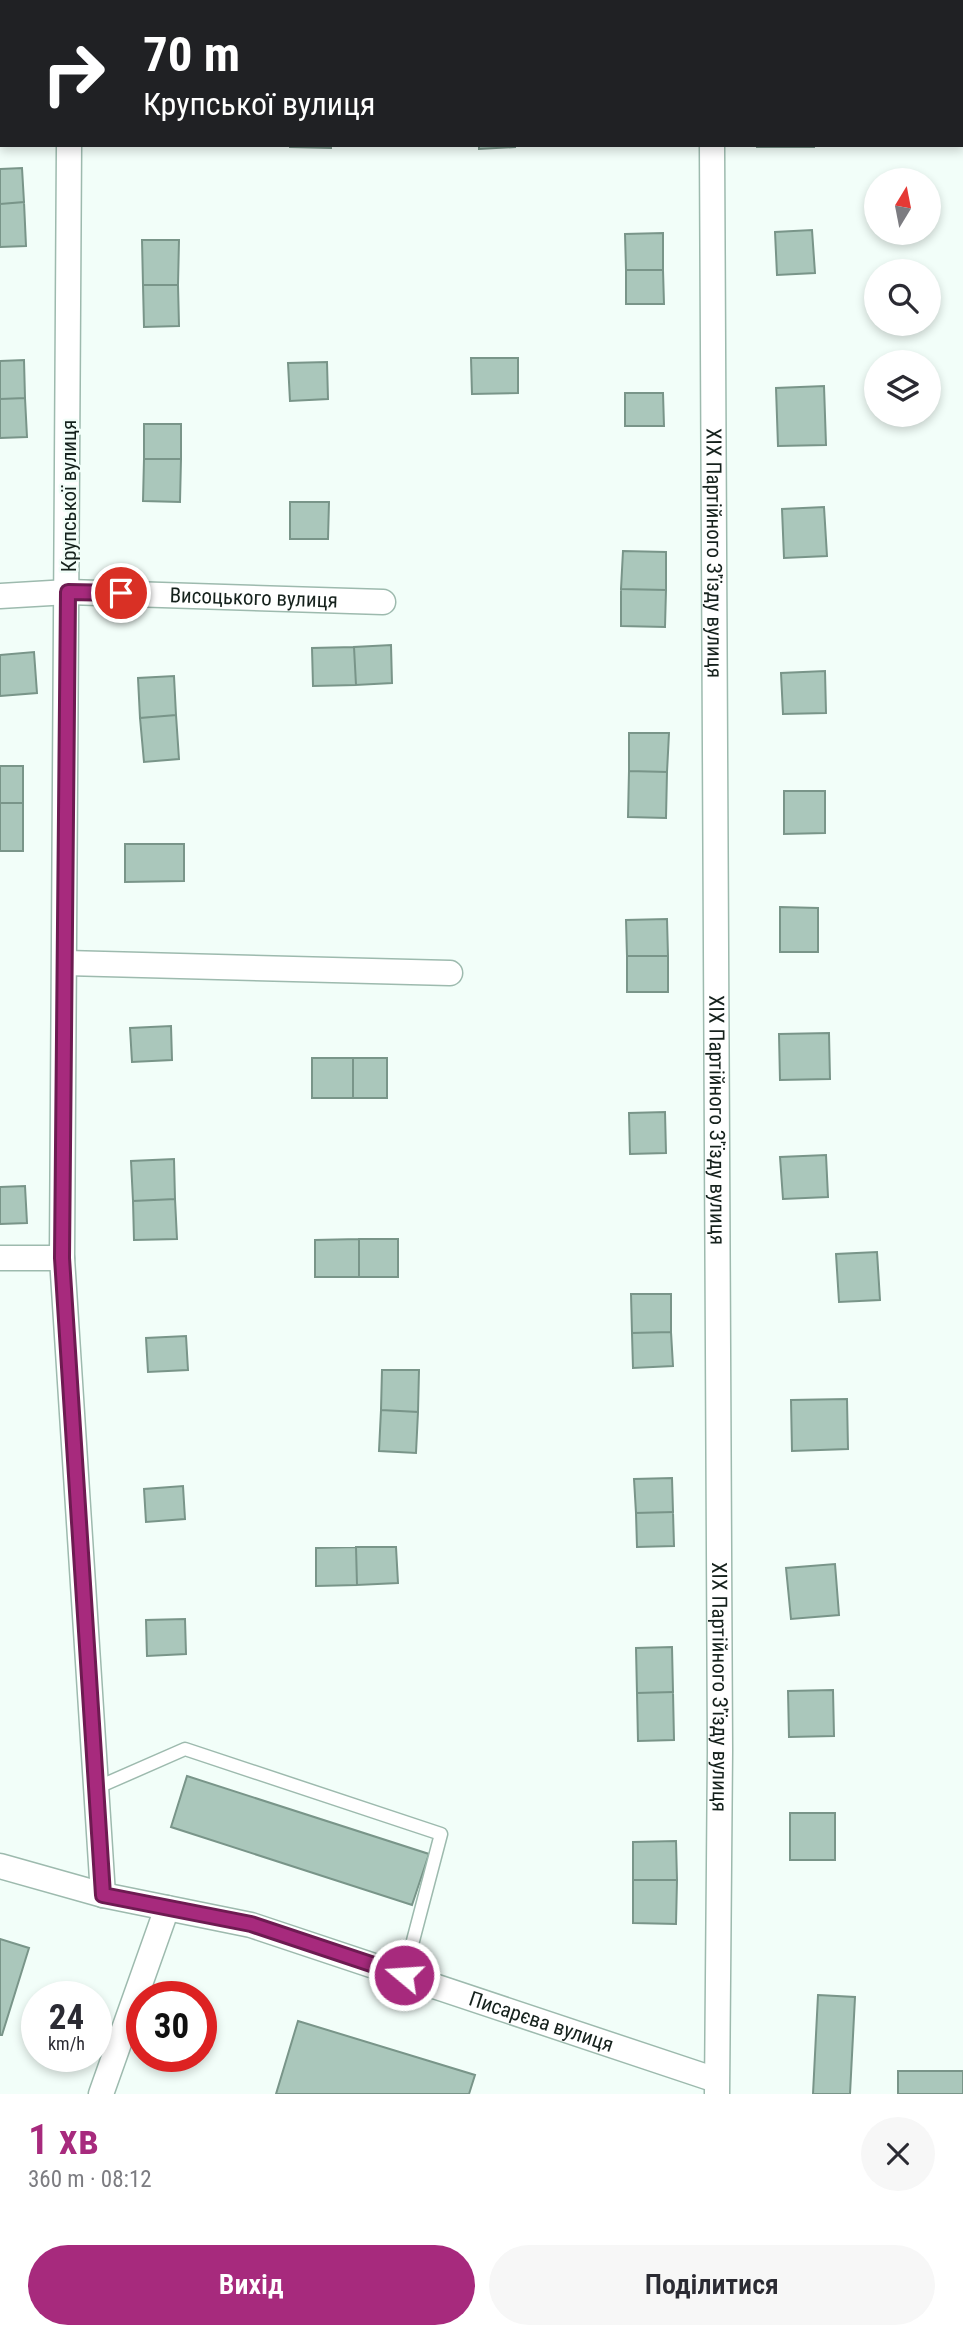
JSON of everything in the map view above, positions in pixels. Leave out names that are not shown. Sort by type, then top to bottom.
[{"type":"street","name":"Крупської вулиця","points":[[69,147],[66,963],[62,1258],[103,1895]]},
{"type":"street","name":"XIX Партійного З'їзду вулиця","points":[[712,147],[720,1737],[716,2087]]},
{"type":"street","name":"Висоцького вулиця","points":[[0,596],[68,592],[383,603]]},
{"type":"street","points":[[66,963],[450,973]]},
{"type":"street","points":[[0,1258],[62,1258]]},
{"type":"street","name":"Писарєва вулиця","points":[[0,1866],[103,1895],[251,1924],[404,1975],[716,2087]]},
{"type":"street","points":[[101,2094],[166,1908]]},
{"type":"lane","points":[[96,1788],[185,1749],[441,1834],[404,1975]]},
{"type":"building","points":[[479,147],[515,147],[479,149]]},
{"type":"building","points":[[22,168],[24,202],[0,204],[0,169]]},
{"type":"building","points":[[24,202],[26,246],[0,247],[0,204]]},
{"type":"building","points":[[812,230],[815,273],[777,275],[775,232]]},
{"type":"building","points":[[663,233],[663,270],[626,270],[625,234]]},
{"type":"building","points":[[142,240],[179,240],[178,285],[143,285]]},
{"type":"building","points":[[626,270],[663,270],[664,304],[626,304]]},
{"type":"building","points":[[143,285],[178,285],[179,326],[144,327]]},
{"type":"building","points":[[471,358],[518,358],[518,393],[472,394]]},
{"type":"building","points":[[24,360],[25,398],[0,399],[0,361]]},
{"type":"building","points":[[327,362],[328,399],[290,401],[288,363]]},
{"type":"building","points":[[824,386],[826,445],[778,446],[776,388]]},
{"type":"building","points":[[625,393],[663,393],[664,426],[625,426]]},
{"type":"building","points":[[25,398],[27,437],[0,438],[0,399]]},
{"type":"building","points":[[144,424],[181,424],[181,459],[144,459]]},
{"type":"building","points":[[144,459],[181,459],[180,502],[143,501]]},
{"type":"building","points":[[290,502],[329,502],[328,539],[290,539]]},
{"type":"building","points":[[824,507],[827,556],[784,558],[782,509]]},
{"type":"building","points":[[623,551],[666,552],[666,590],[621,589]]},
{"type":"building","points":[[621,589],[666,590],[665,627],[621,626]]},
{"type":"building","points":[[391,645],[392,683],[356,685],[354,647]]},
{"type":"building","points":[[354,647],[356,685],[313,686],[312,648]]},
{"type":"building","points":[[34,652],[37,693],[0,696],[0,655]]},
{"type":"building","points":[[825,671],[826,713],[783,714],[781,673]]},
{"type":"building","points":[[174,676],[176,715],[140,718],[138,678]]},
{"type":"building","points":[[176,715],[179,759],[144,762],[140,718]]},
{"type":"building","points":[[629,733],[669,733],[667,772],[629,771]]},
{"type":"building","points":[[0,766],[23,766],[23,803],[0,803]]},
{"type":"building","points":[[629,771],[667,772],[666,818],[628,817]]},
{"type":"building","points":[[784,791],[825,791],[825,833],[784,834]]},
{"type":"building","points":[[0,803],[23,803],[23,851],[0,851]]},
{"type":"building","points":[[125,844],[184,844],[184,881],[125,882]]},
{"type":"building","points":[[780,907],[818,908],[818,952],[780,952]]},
{"type":"building","points":[[667,919],[668,956],[627,956],[626,920]]},
{"type":"building","points":[[627,956],[668,956],[668,992],[627,992]]},
{"type":"building","points":[[171,1026],[172,1060],[132,1062],[130,1028]]},
{"type":"building","points":[[829,1033],[830,1079],[780,1080],[779,1034]]},
{"type":"building","points":[[312,1058],[353,1058],[353,1098],[312,1098]]},
{"type":"building","points":[[353,1058],[387,1058],[387,1098],[353,1098]]},
{"type":"building","points":[[665,1112],[666,1153],[630,1154],[629,1113]]},
{"type":"building","points":[[826,1155],[828,1197],[783,1199],[780,1157]]},
{"type":"building","points":[[174,1159],[175,1199],[133,1201],[131,1161]]},
{"type":"building","points":[[25,1186],[27,1223],[0,1224],[0,1187]]},
{"type":"building","points":[[175,1199],[177,1239],[134,1240],[133,1201]]},
{"type":"building","points":[[359,1239],[398,1239],[398,1277],[359,1277]]},
{"type":"building","points":[[359,1239],[359,1277],[315,1277],[315,1240]]},
{"type":"building","points":[[877,1252],[880,1300],[839,1302],[836,1254]]},
{"type":"building","points":[[631,1294],[671,1294],[671,1332],[632,1333]]},
{"type":"building","points":[[671,1332],[673,1366],[633,1368],[632,1333]]},
{"type":"building","points":[[186,1336],[188,1370],[148,1372],[146,1338]]},
{"type":"building","points":[[382,1370],[419,1370],[418,1412],[381,1410]]},
{"type":"building","points":[[847,1399],[848,1449],[792,1451],[791,1400]]},
{"type":"building","points":[[381,1410],[418,1412],[416,1453],[379,1451]]},
{"type":"building","points":[[672,1478],[673,1512],[636,1513],[634,1479]]},
{"type":"building","points":[[183,1486],[185,1519],[146,1522],[144,1489]]},
{"type":"building","points":[[673,1512],[674,1546],[637,1547],[636,1513]]},
{"type":"building","points":[[356,1547],[396,1547],[398,1583],[357,1585]]},
{"type":"building","points":[[356,1547],[357,1585],[316,1586],[316,1548]]},
{"type":"building","points":[[835,1564],[839,1615],[791,1619],[786,1568]]},
{"type":"building","points":[[185,1619],[186,1654],[147,1656],[146,1620]]},
{"type":"building","points":[[672,1647],[673,1692],[637,1693],[636,1648]]},
{"type":"building","points":[[833,1690],[834,1736],[789,1737],[788,1691]]},
{"type":"building","points":[[673,1692],[674,1740],[638,1741],[637,1693]]},
{"type":"building","points":[[187,1776],[429,1854],[412,1905],[171,1827]]},
{"type":"building","points":[[790,1813],[835,1813],[835,1860],[790,1860]]},
{"type":"building","points":[[676,1841],[677,1880],[633,1880],[633,1842]]},
{"type":"building","points":[[633,1880],[677,1880],[676,1924],[633,1923]]},
{"type":"building","points":[[0,1939],[29,1948],[2,2035],[0,2035]]},
{"type":"building","points":[[818,1995],[855,1997],[850,2094],[813,2094]]},
{"type":"building","points":[[298,2021],[475,2075],[469,2094],[276,2094]]},
{"type":"building","points":[[898,2071],[963,2071],[963,2094],[898,2094]]},
{"type":"route","points":[[121,593],[68,592],[62,1258],[103,1895],[251,1924],[404,1975]]}]
